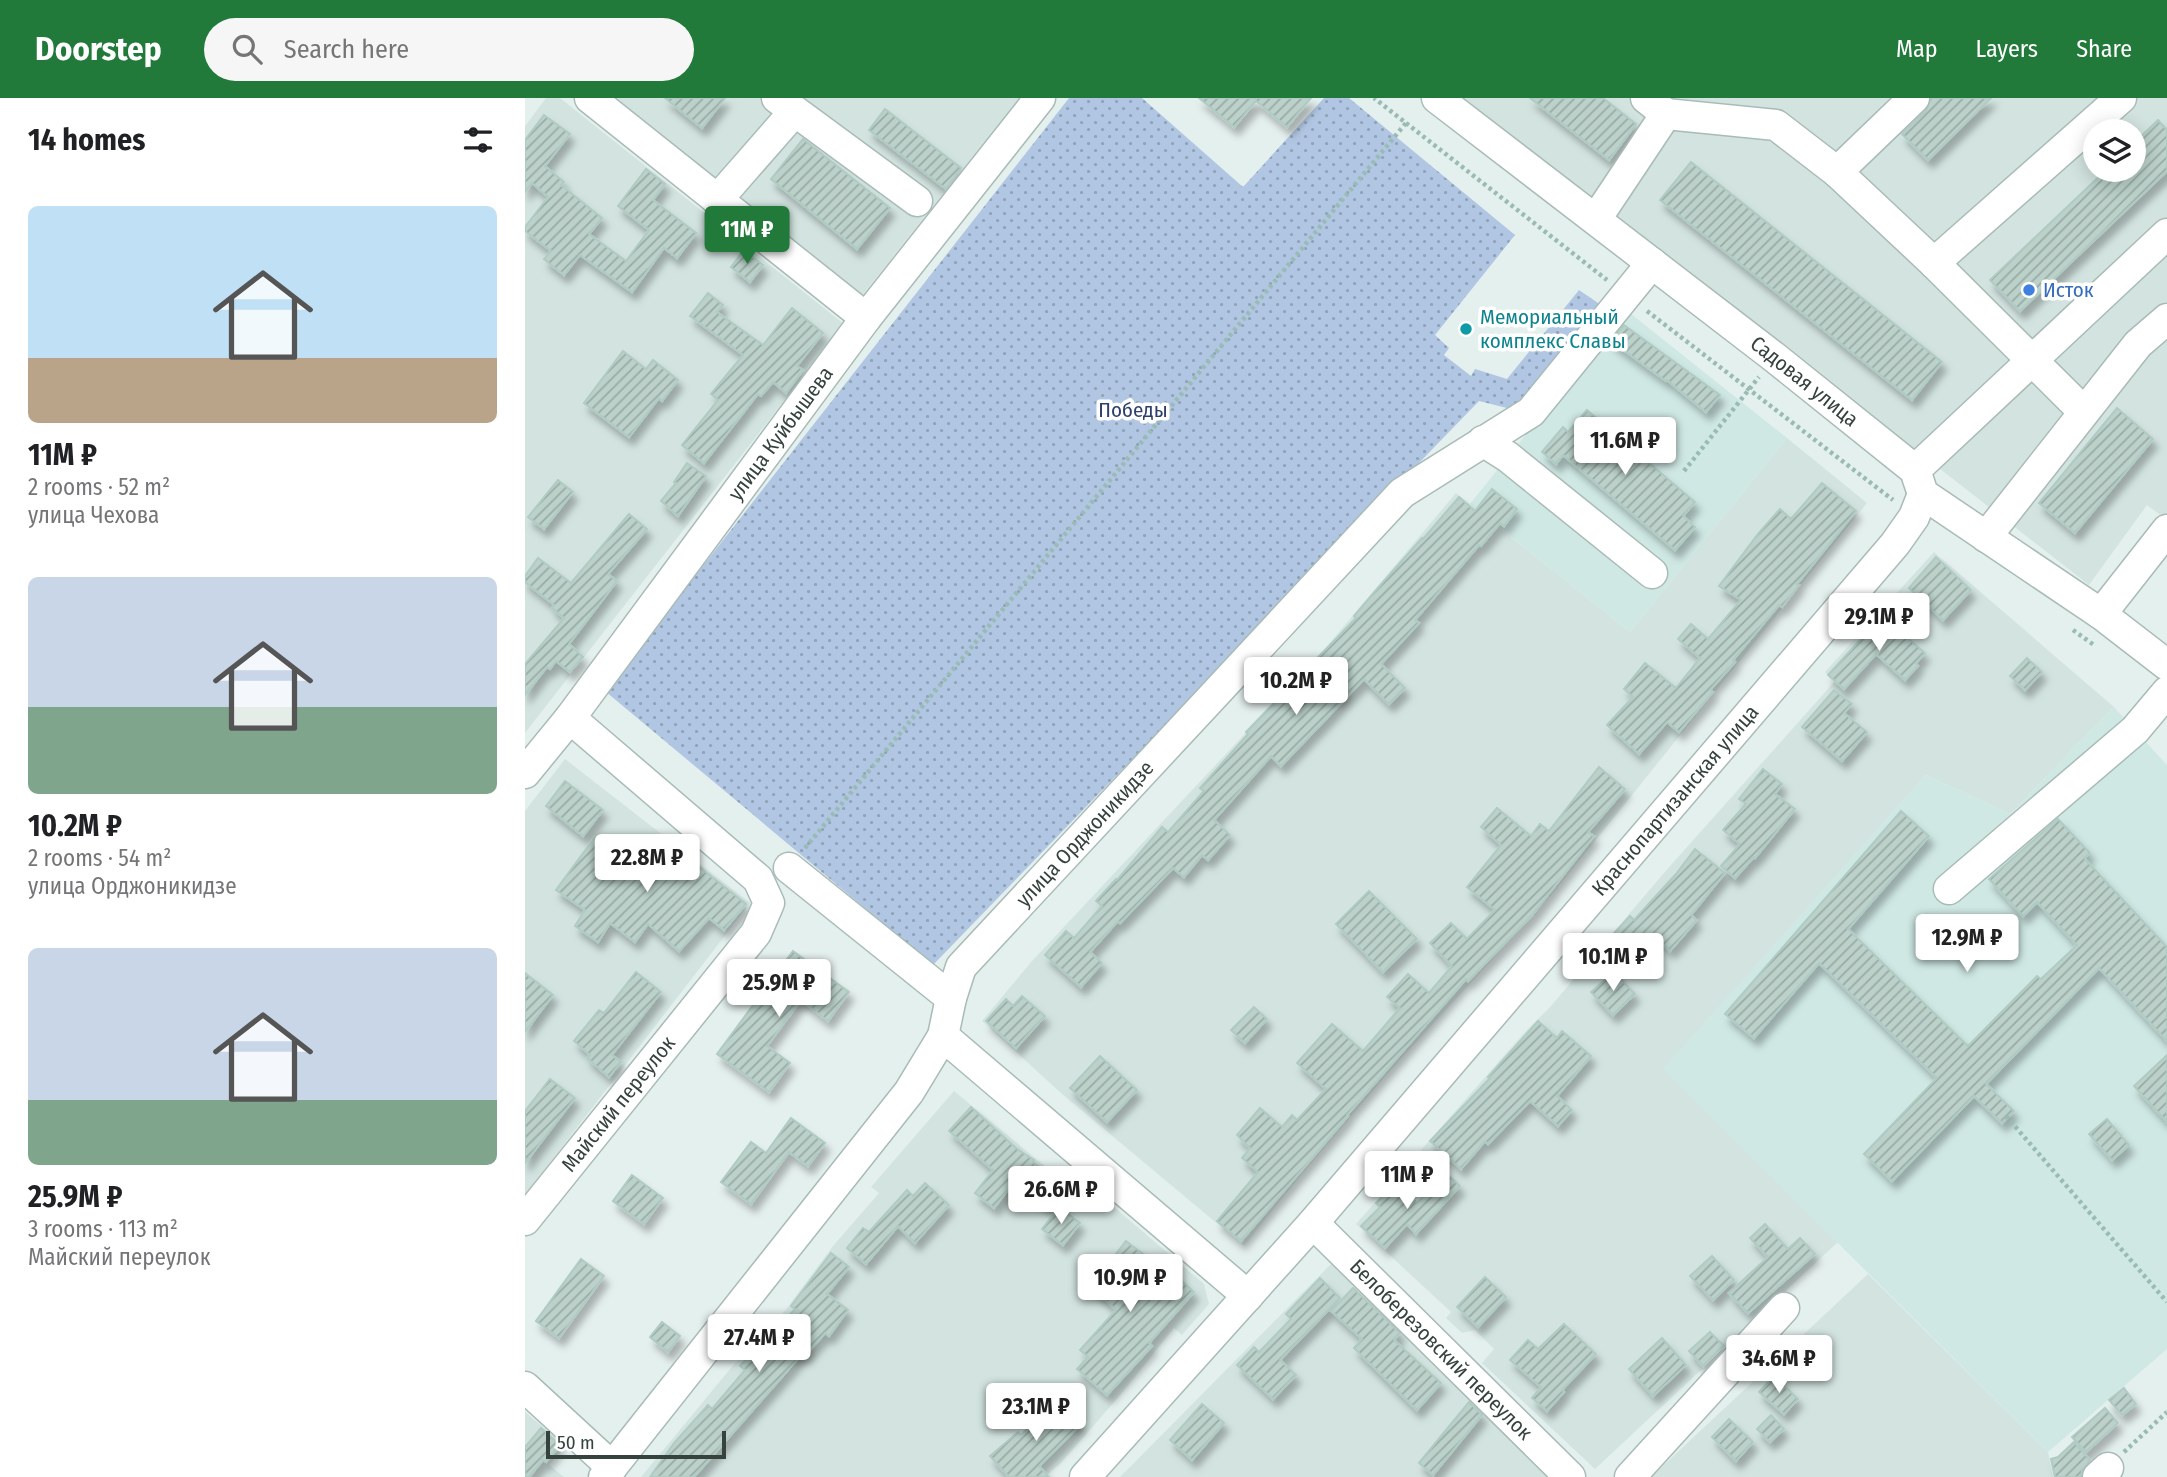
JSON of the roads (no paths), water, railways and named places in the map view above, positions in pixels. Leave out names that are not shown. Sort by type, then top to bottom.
[{"type":"street","points":[[590,98],[866,318]]},
{"type":"street","name":"улица Куйбышева","points":[[525,773],[570,718],[866,318],[1040,98]]},
{"type":"street","name":"Садовая улица","points":[[1437,98],[1774,357],[1917,494],[2101,614],[2167,664]]},
{"type":"street","points":[[1837,172],[1914,98]]},
{"type":"street","points":[[1934,263],[2121,98]]},
{"type":"street","points":[[717,200],[786,105],[917,201]]},
{"type":"street","points":[[1595,219],[1656,106],[1776,125],[1837,172],[1934,263],[2084,412]]},
{"type":"street","name":"Краснопартизанская улица","points":[[1085,1477],[1313,1223],[1895,544],[1917,494],[2032,360],[2167,234]]},
{"type":"street","name":"улица Орджоникидзе","points":[[608,1472],[909,1092],[943,1036],[961,967],[1402,494],[1531,412],[1652,263]]},
{"type":"street","points":[[1986,537],[2138,344],[2167,319]]},
{"type":"street","points":[[1483,441],[1508,457],[1652,573]]},
{"type":"street","points":[[2101,614],[2167,530]]},
{"type":"street","points":[[1949,889],[2135,730],[2167,692]]},
{"type":"street","name":"Майский переулок","points":[[525,1220],[756,933],[769,903],[758,879],[570,718]]},
{"type":"street","points":[[789,868],[951,998]]},
{"type":"street","points":[[943,1036],[1248,1296]]},
{"type":"street","name":"Белоберезовский переулок","points":[[1313,1223],[1570,1477]]},
{"type":"street","points":[[1630,1477],[1784,1308]]},
{"type":"street","points":[[525,1387],[608,1472]]},
{"type":"place","name":"Исток","points":[[2029,290]]},
{"type":"place","name":"Мемориальный комплекс Славы","points":[[1466,329]]},
{"type":"park label","name":"Победы","points":[[1133,410]]}]
